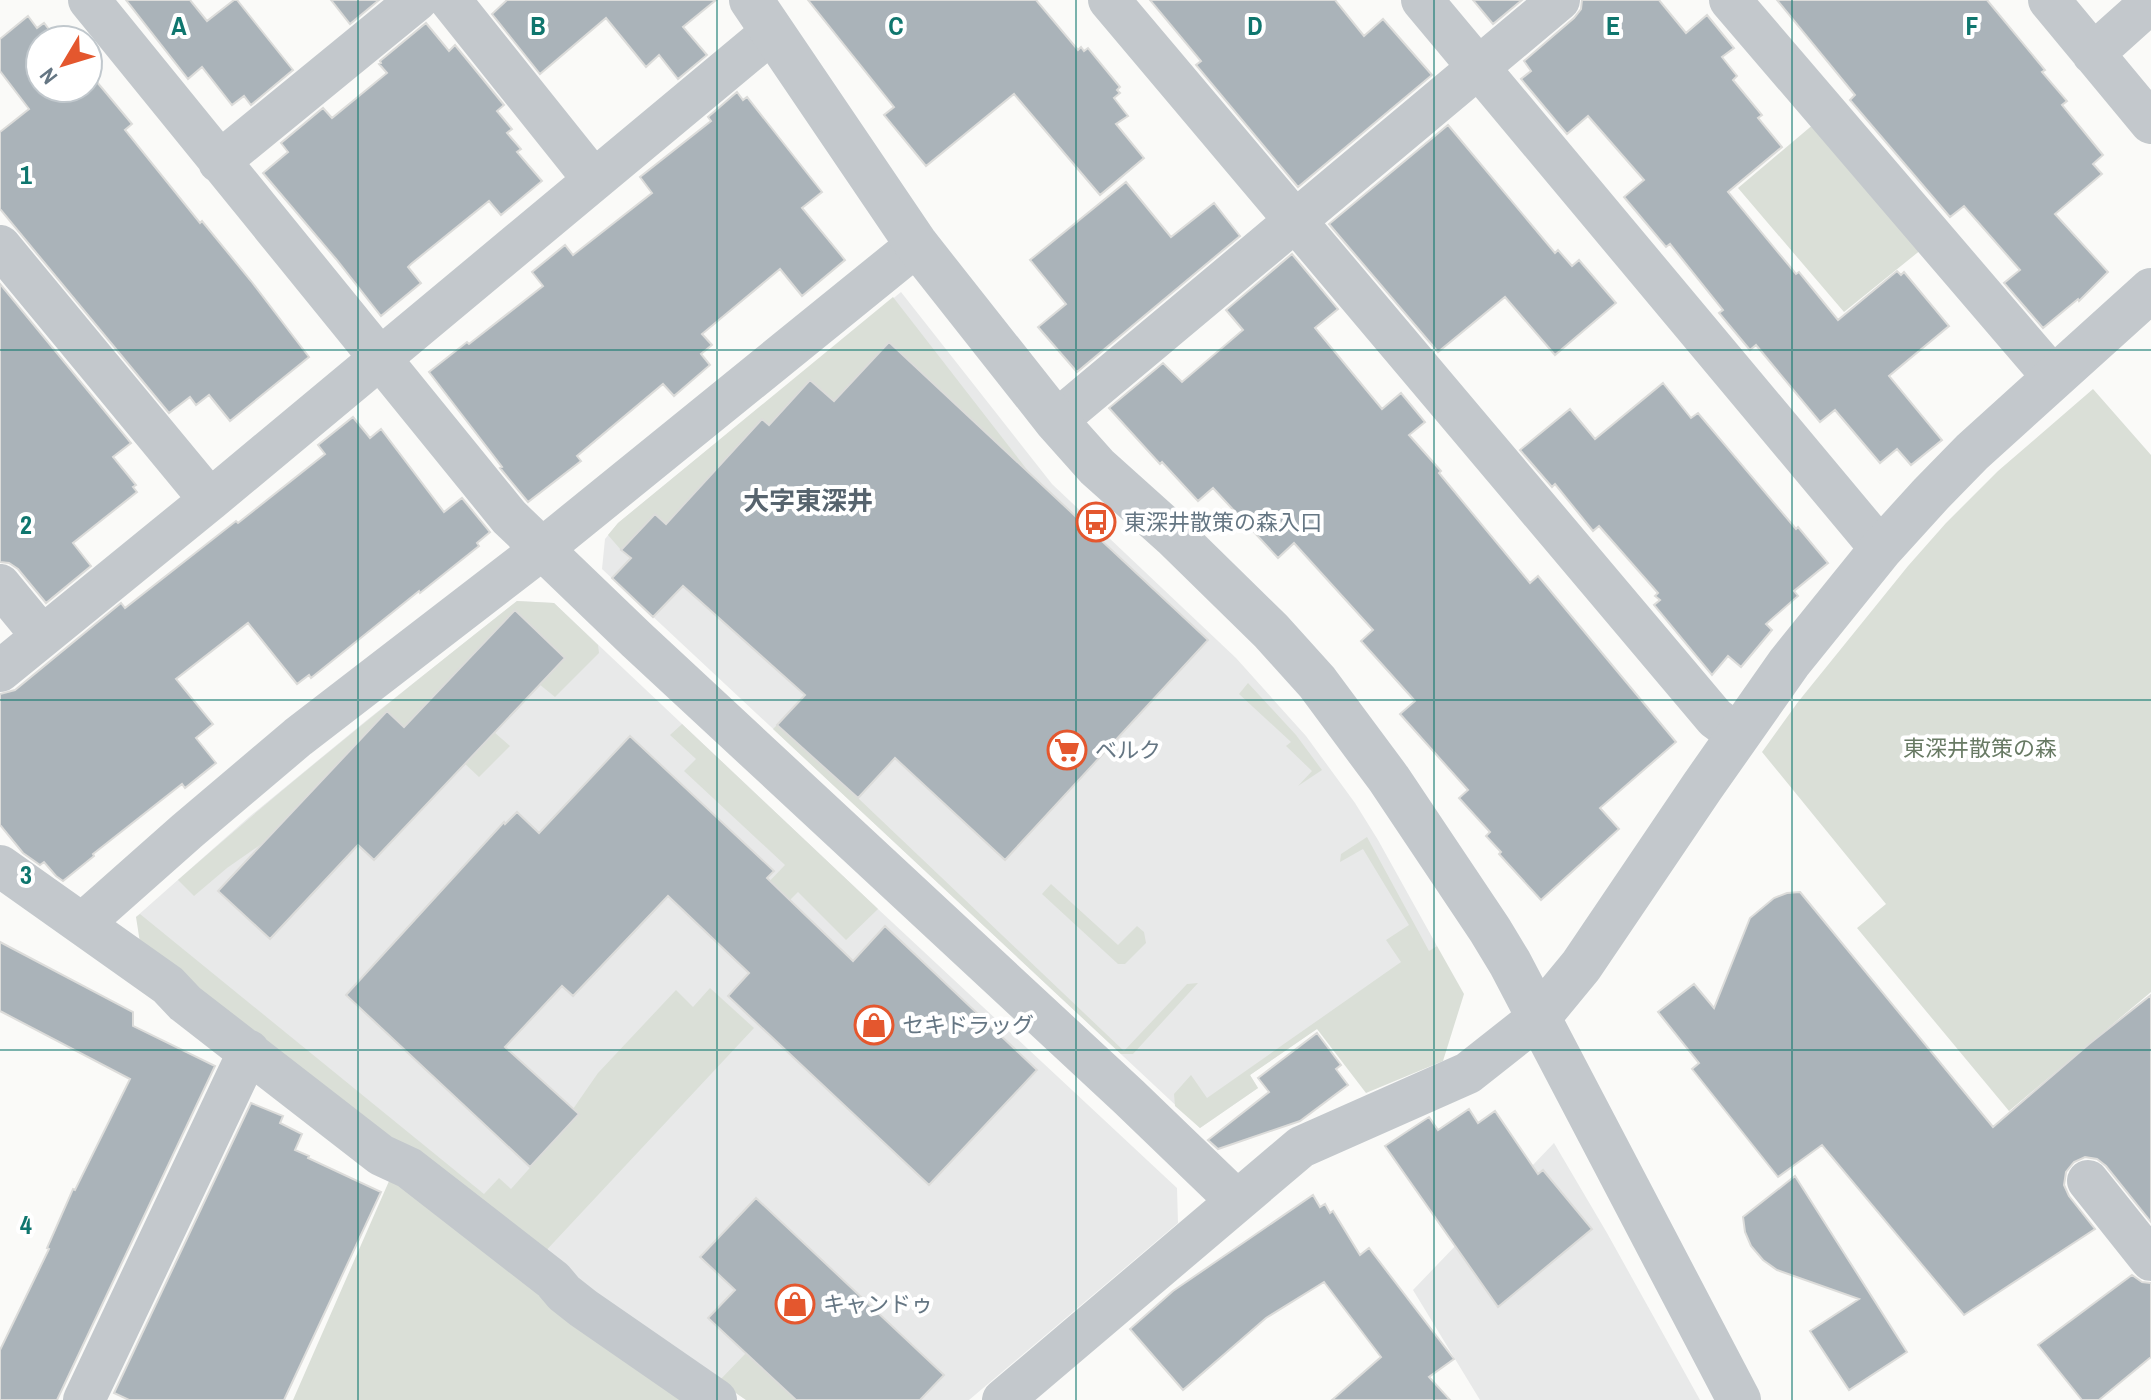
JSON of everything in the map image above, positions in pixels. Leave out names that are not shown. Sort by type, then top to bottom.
[{"type":"street","points":[[89,0],[509,517],[1237,1201]]},
{"type":"street","points":[[219,162],[417,0]]},
{"type":"street","points":[[450,0],[594,180]]},
{"type":"street","points":[[1109,0],[1715,718],[1738,735]]},
{"type":"street","points":[[1422,0],[1881,549]]},
{"type":"street","points":[[1056,421],[1559,0]]},
{"type":"street","points":[[1730,0],[2053,377]]},
{"type":"street","points":[[2049,0],[2151,123]]},
{"type":"street","points":[[2093,54],[2151,2]]},
{"type":"street","points":[[0,671],[594,180],[762,16],[917,245],[1056,421],[1097,467],[1174,536],[1271,631],[1317,682],[1389,779],[1510,963],[1739,1400]]},
{"type":"street","points":[[82,924],[298,737],[542,549],[917,245]]},
{"type":"street","points":[[0,246],[210,500]]},
{"type":"street","points":[[1003,1400],[1301,1147],[1468,1073],[1539,1017],[1581,966],[1789,663],[1881,549],[1931,494],[2053,377],[2151,290]]},
{"type":"street","points":[[0,585],[42,636]]},
{"type":"street","points":[[0,866],[168,985],[185,1003],[381,1155],[409,1168],[553,1280],[583,1308],[716,1400]]},
{"type":"street","points":[[84,1400],[249,1051]]},
{"type":"street","points":[[2088,1181],[2151,1260]]},
{"type":"shaded area","points":[[901,292],[1052,484],[1236,658],[1306,736],[1355,803],[1437,946],[1250,1075],[1258,1088],[1200,1128],[602,569],[605,539],[618,523]]},
{"type":"shaded area","points":[[517,601],[554,603],[1177,1188],[1178,1223],[969,1400],[746,1400],[598,1299],[136,917],[249,817]]},
{"type":"shaded area","points":[[1554,1143],[1700,1400],[1480,1400],[1413,1290]]},
{"type":"green space","points":[[1815,123],[1922,249],[1844,312],[1738,188]]},
{"type":"green space","points":[[893,297],[1032,476],[834,401],[810,380],[769,425],[761,420],[666,524],[654,514],[621,550],[608,535],[618,523]]},
{"type":"green space","name":"東深井散策の森","points":[[2093,389],[2151,455],[2151,992],[2009,1111],[1857,928],[1886,904],[1762,752],[1798,702],[1946,523],[1998,471]]},
{"type":"green space","points":[[517,601],[554,603],[598,645],[599,653],[555,697],[539,684],[564,658],[515,610],[419,711],[468,758],[494,732],[510,746],[479,777],[447,747],[435,757],[387,712],[307,795],[309,798],[298,809],[295,808],[263,843],[194,896],[178,880],[303,773]]},
{"type":"green space","points":[[1248,683],[1296,735],[1322,770],[1298,786],[1312,771],[1286,746],[1291,742],[1239,694]]},
{"type":"green space","points":[[682,724],[878,909],[846,940],[798,892],[768,922],[714,939],[785,865],[684,771],[696,759],[670,735]]},
{"type":"green space","points":[[777,725],[1124,1051],[1187,984],[1198,983],[1133,1054],[1121,1054],[773,729]]},
{"type":"green space","points":[[1367,837],[1429,951],[1437,946],[1464,994],[1443,1061],[1366,1093],[1317,1029],[1250,1075],[1258,1088],[1200,1128],[1175,1106],[1174,1094],[1191,1075],[1207,1098],[1401,962],[1386,940],[1409,925],[1363,849],[1340,862],[1341,854]]},
{"type":"green space","points":[[1051,884],[1118,945],[1137,926],[1144,932],[1146,943],[1125,964],[1118,964],[1042,894]]},
{"type":"green space","points":[[140,914],[484,1194],[499,1178],[511,1189],[578,1114],[573,1109],[598,1073],[676,990],[693,1007],[710,988],[754,1028],[541,1256],[141,949],[136,917]]},
{"type":"green space","points":[[393,1172],[694,1400],[293,1400]]},
{"type":"green space","points":[[746,1353],[796,1400],[746,1400],[719,1381]]},
{"type":"building","points":[[126,0],[190,0],[207,21],[237,0],[293,70],[251,105],[244,96],[232,105],[202,67],[188,79]]},
{"type":"building","points":[[331,0],[379,0],[350,24]]},
{"type":"building","points":[[507,0],[716,0],[683,27],[707,55],[678,79],[659,55],[646,67],[606,18],[540,74],[492,14]]},
{"type":"building","points":[[808,0],[1036,0],[1078,50],[1088,48],[1120,87],[1117,90],[1120,93],[1114,98],[1128,116],[1116,124],[1144,158],[1100,195],[1014,94],[926,166],[884,115],[894,107]]},
{"type":"building","points":[[1150,0],[1335,0],[1364,36],[1383,19],[1432,75],[1298,187],[1196,65],[1201,61]]},
{"type":"building","points":[[1473,0],[1522,0],[1493,24]]},
{"type":"building","points":[[1582,0],[1659,0],[1686,33],[1707,15],[1734,48],[1722,57],[1737,76],[1733,80],[1762,115],[1758,118],[1782,147],[1728,192],[1838,320],[1897,271],[1901,275],[1904,272],[1949,326],[1889,376],[1942,440],[1911,465],[1897,449],[1880,463],[1835,410],[1820,422],[1756,345],[1750,350],[1719,313],[1723,310],[1670,244],[1666,247],[1624,197],[1644,180],[1588,116],[1567,134],[1521,79],[1531,71],[1524,61],[1574,18],[1581,9]]},
{"type":"building","points":[[1777,0],[1987,0],[2045,70],[2042,72],[2067,101],[2062,105],[2103,155],[2093,164],[2102,174],[2055,214],[2108,272],[2079,301],[2043,328],[2004,283],[2020,270],[1964,206],[1950,217],[1850,100],[1855,95]]},
{"type":"building","points":[[28,16],[34,24],[24,24],[24,102],[0,71],[0,39]]},
{"type":"building","points":[[426,23],[449,51],[455,45],[504,105],[497,111],[512,129],[507,133],[521,149],[517,152],[542,181],[501,215],[489,201],[411,264],[408,267],[421,283],[381,316],[263,173],[288,152],[281,143],[323,108],[332,118],[387,73],[380,61]]},
{"type":"building","points":[[104,90],[132,124],[125,130],[251,281],[309,357],[230,421],[209,395],[196,405],[190,397],[169,413],[0,209],[0,132],[29,109],[25,104],[104,104]]},
{"type":"building","points":[[737,92],[743,100],[747,97],[822,192],[802,208],[845,260],[802,296],[780,269],[702,334],[712,345],[701,354],[710,365],[674,396],[663,384],[577,456],[581,461],[528,502],[429,372],[543,286],[532,272],[565,245],[573,255],[652,193],[640,177],[711,121],[708,117]]},
{"type":"building","points":[[1448,125],[1555,253],[1558,250],[1572,266],[1579,260],[1616,303],[1555,355],[1505,297],[1438,352],[1329,224]]},
{"type":"building","points":[[1126,182],[1171,237],[1214,203],[1240,236],[1077,372],[1038,327],[1066,304],[1030,260]]},
{"type":"building","points":[[1292,254],[1338,309],[1315,328],[1382,409],[1401,393],[1425,422],[1409,435],[1530,583],[1538,576],[1676,742],[1600,808],[1619,829],[1541,900],[1499,854],[1501,852],[1486,836],[1490,832],[1459,798],[1468,790],[1400,714],[1415,701],[1361,641],[1373,630],[1294,543],[1278,558],[1213,488],[1198,501],[1109,408],[1163,363],[1182,382],[1243,330],[1226,310]]},
{"type":"building","points":[[0,284],[131,443],[113,457],[136,485],[133,487],[137,492],[73,543],[91,566],[46,603],[18,569],[0,562]]},
{"type":"building","points":[[889,342],[1208,640],[1005,860],[895,758],[858,798],[777,725],[805,695],[683,586],[653,617],[612,578],[631,558],[621,550],[655,514],[666,524],[762,419],[769,425],[810,380],[834,401]]},
{"type":"building","points":[[1663,383],[1691,418],[1698,413],[1828,563],[1794,591],[1798,596],[1766,624],[1772,630],[1741,667],[1728,656],[1712,675],[1654,605],[1660,600],[1655,596],[1658,593],[1599,526],[1593,531],[1555,484],[1552,487],[1520,450],[1570,409],[1595,439]]},
{"type":"building","points":[[353,417],[370,438],[381,429],[444,512],[462,498],[490,532],[477,543],[479,546],[311,678],[309,675],[297,684],[248,623],[176,679],[213,724],[196,738],[216,763],[185,788],[182,784],[63,881],[44,862],[40,865],[23,853],[0,825],[0,694],[15,690],[121,603],[125,608],[236,521],[238,523],[325,454],[318,445]]},
{"type":"building","points":[[515,610],[565,658],[374,860],[358,845],[270,939],[218,891],[387,711],[404,727]]},
{"type":"building","points":[[630,736],[774,871],[767,878],[853,961],[885,926],[1037,1070],[929,1185],[728,996],[749,973],[668,896],[573,996],[562,986],[505,1047],[579,1114],[530,1167],[346,995],[504,822],[517,812],[539,833]]},
{"type":"building","points":[[1800,892],[1993,1127],[2151,995],[2151,1222],[2106,1166],[2097,1159],[2085,1157],[2074,1162],[2066,1172],[2064,1185],[2095,1229],[1964,1315],[1822,1145],[1778,1177],[1692,1069],[1699,1063],[1658,1012],[1694,984],[1714,1008],[1750,918],[1774,898]]},
{"type":"building","points":[[0,942],[133,1012],[133,1026],[215,1066],[57,1400],[0,1400],[0,1350],[49,1249],[73,1189],[130,1079],[0,1011]]},
{"type":"building","points":[[1317,1033],[1341,1065],[1336,1069],[1348,1085],[1300,1121],[1218,1149],[1208,1140],[1269,1092],[1258,1078]]},
{"type":"building","points":[[251,1103],[283,1116],[280,1123],[302,1134],[295,1150],[381,1192],[284,1400],[129,1400],[114,1393]]},
{"type":"building","points":[[1469,1109],[1478,1123],[1495,1111],[1538,1174],[1543,1170],[1592,1229],[1498,1307],[1385,1146],[1429,1117],[1438,1130]]},
{"type":"building","points":[[1795,1176],[1907,1352],[1849,1390],[1810,1331],[1859,1299],[1777,1270],[1751,1246],[1745,1232],[1743,1217]]},
{"type":"building","points":[[1313,1195],[1320,1207],[1325,1204],[1330,1213],[1333,1211],[1360,1255],[1369,1248],[1454,1359],[1429,1377],[1450,1400],[1332,1400],[1381,1357],[1324,1282],[1266,1318],[1183,1390],[1130,1329],[1173,1291]]},
{"type":"building","name":"キャンドゥ","points":[[756,1198],[944,1375],[920,1400],[796,1400],[708,1318],[735,1290],[700,1257]]},
{"type":"building","points":[[2132,1275],[2142,1282],[2151,1283],[2151,1357],[2099,1400],[2082,1400],[2038,1345]]},
{"type":"place","name":"東深井散策の森入口","points":[[1096,522]]},
{"type":"place","name":"ベルク","points":[[1067,750]]},
{"type":"place","name":"セキドラッグ","points":[[874,1025]]},
{"type":"place","name":"キャンドゥ","points":[[795,1304]]},
{"type":"district","name":"大字東深井","points":[[808,501]]}]
